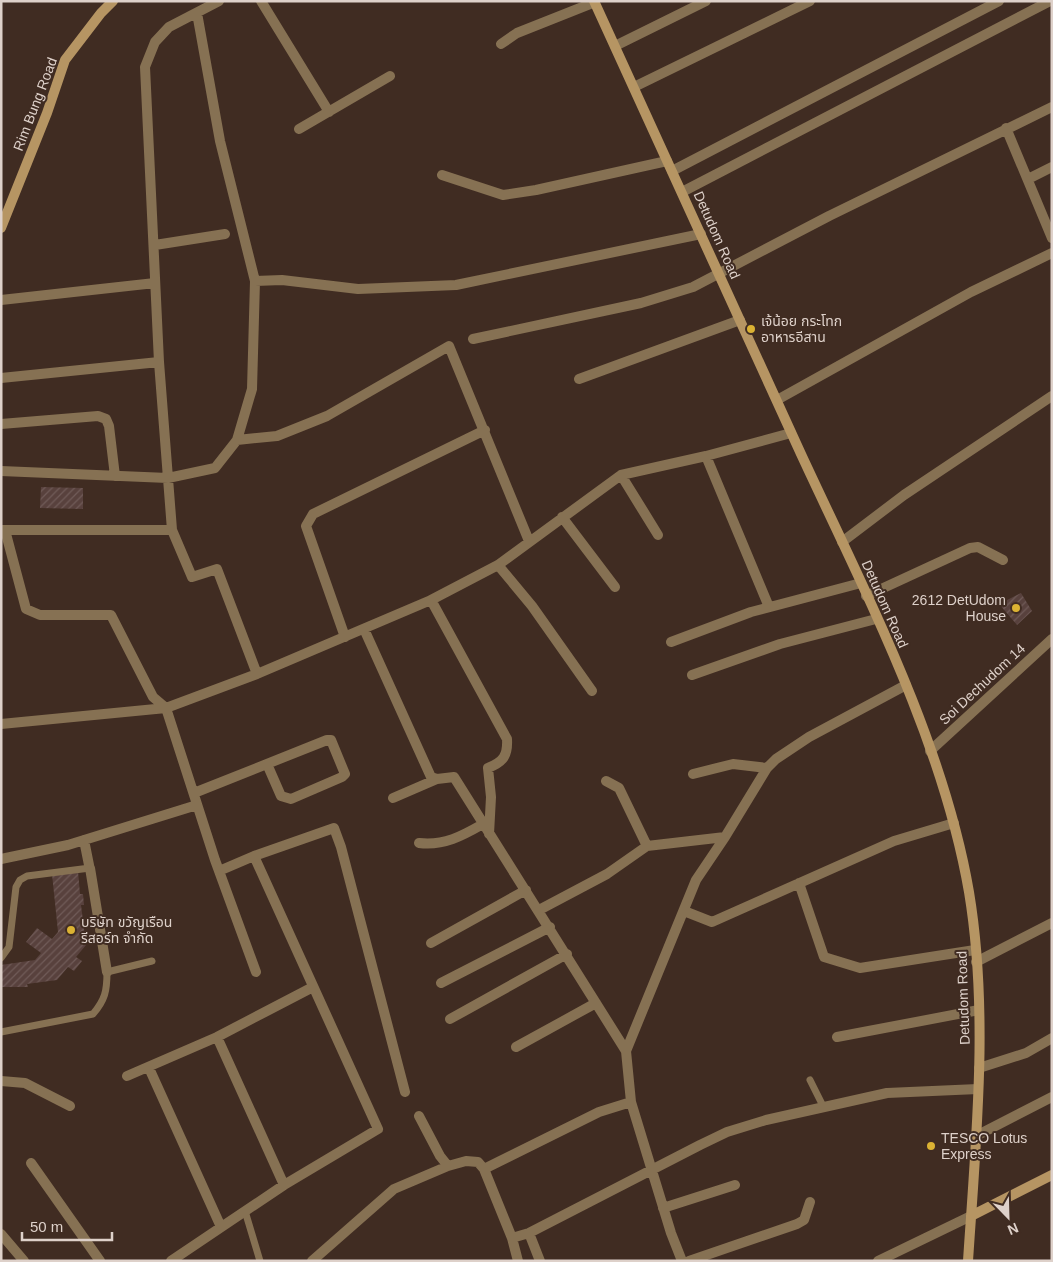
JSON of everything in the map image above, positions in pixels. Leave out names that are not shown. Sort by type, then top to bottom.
[{"type":"main road","name":"Rim Bung Road","points":[[1,228],[47,114],[65,60],[100,13],[113,1]]},
{"type":"main road","name":"Detudom Road","points":[[594,2],[906,685],[954,823],[969,893],[979,1010],[979,1068],[968,1261]]},
{"type":"main road","points":[[971,1216],[1052,1175]]},
{"type":"street","points":[[219,1],[169,27],[155,42],[144,67],[155,245],[159,362],[172,530],[192,576],[217,569],[257,674]]},
{"type":"street","points":[[261,1],[329,112]]},
{"type":"street","points":[[615,46],[706,1]]},
{"type":"street","points":[[634,87],[810,1]]},
{"type":"street","points":[[672,171],[1000,1]]},
{"type":"street","points":[[682,192],[1050,1]]},
{"type":"street","points":[[501,44],[517,33],[594,2]]},
{"type":"street","points":[[1,471],[168,478],[215,468],[237,440],[252,388],[255,281],[220,141],[197,13]]},
{"type":"street","points":[[299,130],[390,76]]},
{"type":"street","points":[[473,339],[641,303],[693,287],[828,216],[1052,107]]},
{"type":"street","points":[[1006,128],[1052,238]]},
{"type":"street","points":[[442,175],[503,195],[545,188],[667,160]]},
{"type":"street","points":[[1028,180],[1052,167]]},
{"type":"street","points":[[155,245],[225,234]]},
{"type":"street","points":[[255,281],[282,280],[358,289],[456,284],[701,234]]},
{"type":"street","points":[[777,400],[971,292],[1052,253]]},
{"type":"street","points":[[1,300],[155,283]]},
{"type":"street","points":[[578,379],[740,320]]},
{"type":"street","points":[[237,440],[277,436],[327,416],[449,346],[485,430],[528,541]]},
{"type":"street","points":[[1,378],[159,362]]},
{"type":"street","points":[[842,542],[904,495],[1052,396]]},
{"type":"street","points":[[1,424],[98,416],[106,419],[109,426],[116,476]]},
{"type":"street","points":[[345,637],[306,526],[313,514],[485,430]]},
{"type":"street","points":[[1,724],[166,708],[257,674],[431,600],[498,565],[528,541],[620,475],[706,456],[791,433]]},
{"type":"street","points":[[706,456],[769,608]]},
{"type":"street","points":[[620,475],[658,534]]},
{"type":"street","points":[[562,517],[615,587]]},
{"type":"street","points":[[172,530],[3,530],[26,609],[40,616],[111,615],[153,697],[166,708],[219,871],[256,972]]},
{"type":"street","points":[[866,596],[970,548],[978,548],[1003,560]]},
{"type":"street","points":[[498,565],[532,606],[592,691]]},
{"type":"street","points":[[671,642],[769,608],[861,584]]},
{"type":"street","points":[[431,600],[507,739],[508,751],[502,762],[488,768],[491,797],[489,834]]},
{"type":"street","points":[[692,675],[780,644],[876,619]]},
{"type":"street","points":[[364,629],[431,777],[437,779]]},
{"type":"street","name":"Soi Dechudom 14","points":[[930,751],[1052,638]]},
{"type":"street","points":[[626,1052],[696,880],[767,768],[776,759],[809,737],[906,685]]},
{"type":"street","points":[[194,793],[327,740],[332,743],[345,774],[291,799],[286,799],[281,796],[267,764]]},
{"type":"street","points":[[693,774],[733,764],[767,768]]},
{"type":"street","points":[[393,798],[437,779],[454,777],[567,954],[626,1052],[631,1102],[663,1208],[682,1261]]},
{"type":"street","points":[[606,781],[619,788],[647,846]]},
{"type":"street","points":[[1,859],[84,840],[197,805]]},
{"type":"street","points":[[684,911],[712,922],[894,842],[954,823]]},
{"type":"street","points":[[418,843],[430,844],[451,841],[483,824]]},
{"type":"street","points":[[219,871],[254,856],[334,828],[341,848],[405,1092]]},
{"type":"street","points":[[539,910],[607,874],[647,846],[725,837]]},
{"type":"street","points":[[84,840],[107,972]]},
{"type":"street","points":[[171,1261],[284,1185],[378,1129],[254,856]]},
{"type":"street","points":[[799,883],[824,957],[860,968],[975,950]]},
{"type":"street","points":[[431,943],[526,890]]},
{"type":"street","points":[[976,962],[1052,923]]},
{"type":"street","points":[[441,983],[550,927]]},
{"type":"street","points":[[450,1019],[567,954]]},
{"type":"street","points":[[127,1076],[217,1037],[313,986]]},
{"type":"street","points":[[516,1048],[596,1003]]},
{"type":"street","points":[[837,1037],[979,1010]]},
{"type":"street","points":[[217,1037],[284,1185]]},
{"type":"street","points":[[979,1068],[1026,1052],[1052,1038]]},
{"type":"street","points":[[149,1068],[221,1227]]},
{"type":"street","points":[[1,1081],[25,1083],[70,1106]]},
{"type":"street","points":[[512,1238],[529,1233],[727,1132],[823,1106],[887,1093],[978,1089]]},
{"type":"street","points":[[976,1136],[1052,1097]]},
{"type":"street","points":[[484,1169],[599,1112],[631,1102]]},
{"type":"street","points":[[419,1116],[440,1156],[448,1166]]},
{"type":"street","points":[[312,1261],[394,1189],[448,1166],[466,1161],[478,1162],[484,1169],[512,1238],[518,1261]]},
{"type":"street","points":[[31,1163],[100,1261]]},
{"type":"street","points":[[663,1208],[735,1185]]},
{"type":"street","points":[[689,1261],[797,1224],[804,1220],[810,1202]]},
{"type":"street","points":[[878,1261],[971,1216]]},
{"type":"street","points":[[529,1233],[540,1261]]},
{"type":"street","points":[[1,1234],[24,1261]]},
{"type":"lane","points":[[1,958],[9,947],[16,887],[20,880],[26,876],[90,866]]},
{"type":"lane","points":[[1,1032],[93,1014],[103,1002],[107,992],[107,972],[152,961]]},
{"type":"lane","points":[[810,1080],[823,1106]]},
{"type":"lane","points":[[245,1211],[260,1261]]},
{"type":"building","points":[[41,487],[83,488],[83,509],[40,508]]},
{"type":"building","name":"2612 DetUdom House","points":[[1021,593],[1032,611],[1017,625],[999,604]]},
{"type":"building","name":"บริษัท ขวัญเรือน รีสอร์ท จำกัด","points":[[78,871],[80,894],[83,894],[84,905],[81,905],[86,945],[76,957],[82,961],[74,971],[68,967],[57,980],[27,984],[28,987],[1,987],[1,965],[35,960],[41,953],[26,942],[37,928],[52,939],[58,932],[52,874]]},
{"type":"place","name":"เจ้น้อย กระโทก อาหารอีสาน","points":[[751,329]]},
{"type":"place","name":"2612 DetUdom House","points":[[1016,608]]},
{"type":"place","name":"บริษัท ขวัญเรือน รีสอร์ท จำกัด","points":[[71,930]]},
{"type":"place","name":"TESCO Lotus Express","points":[[931,1146]]}]
